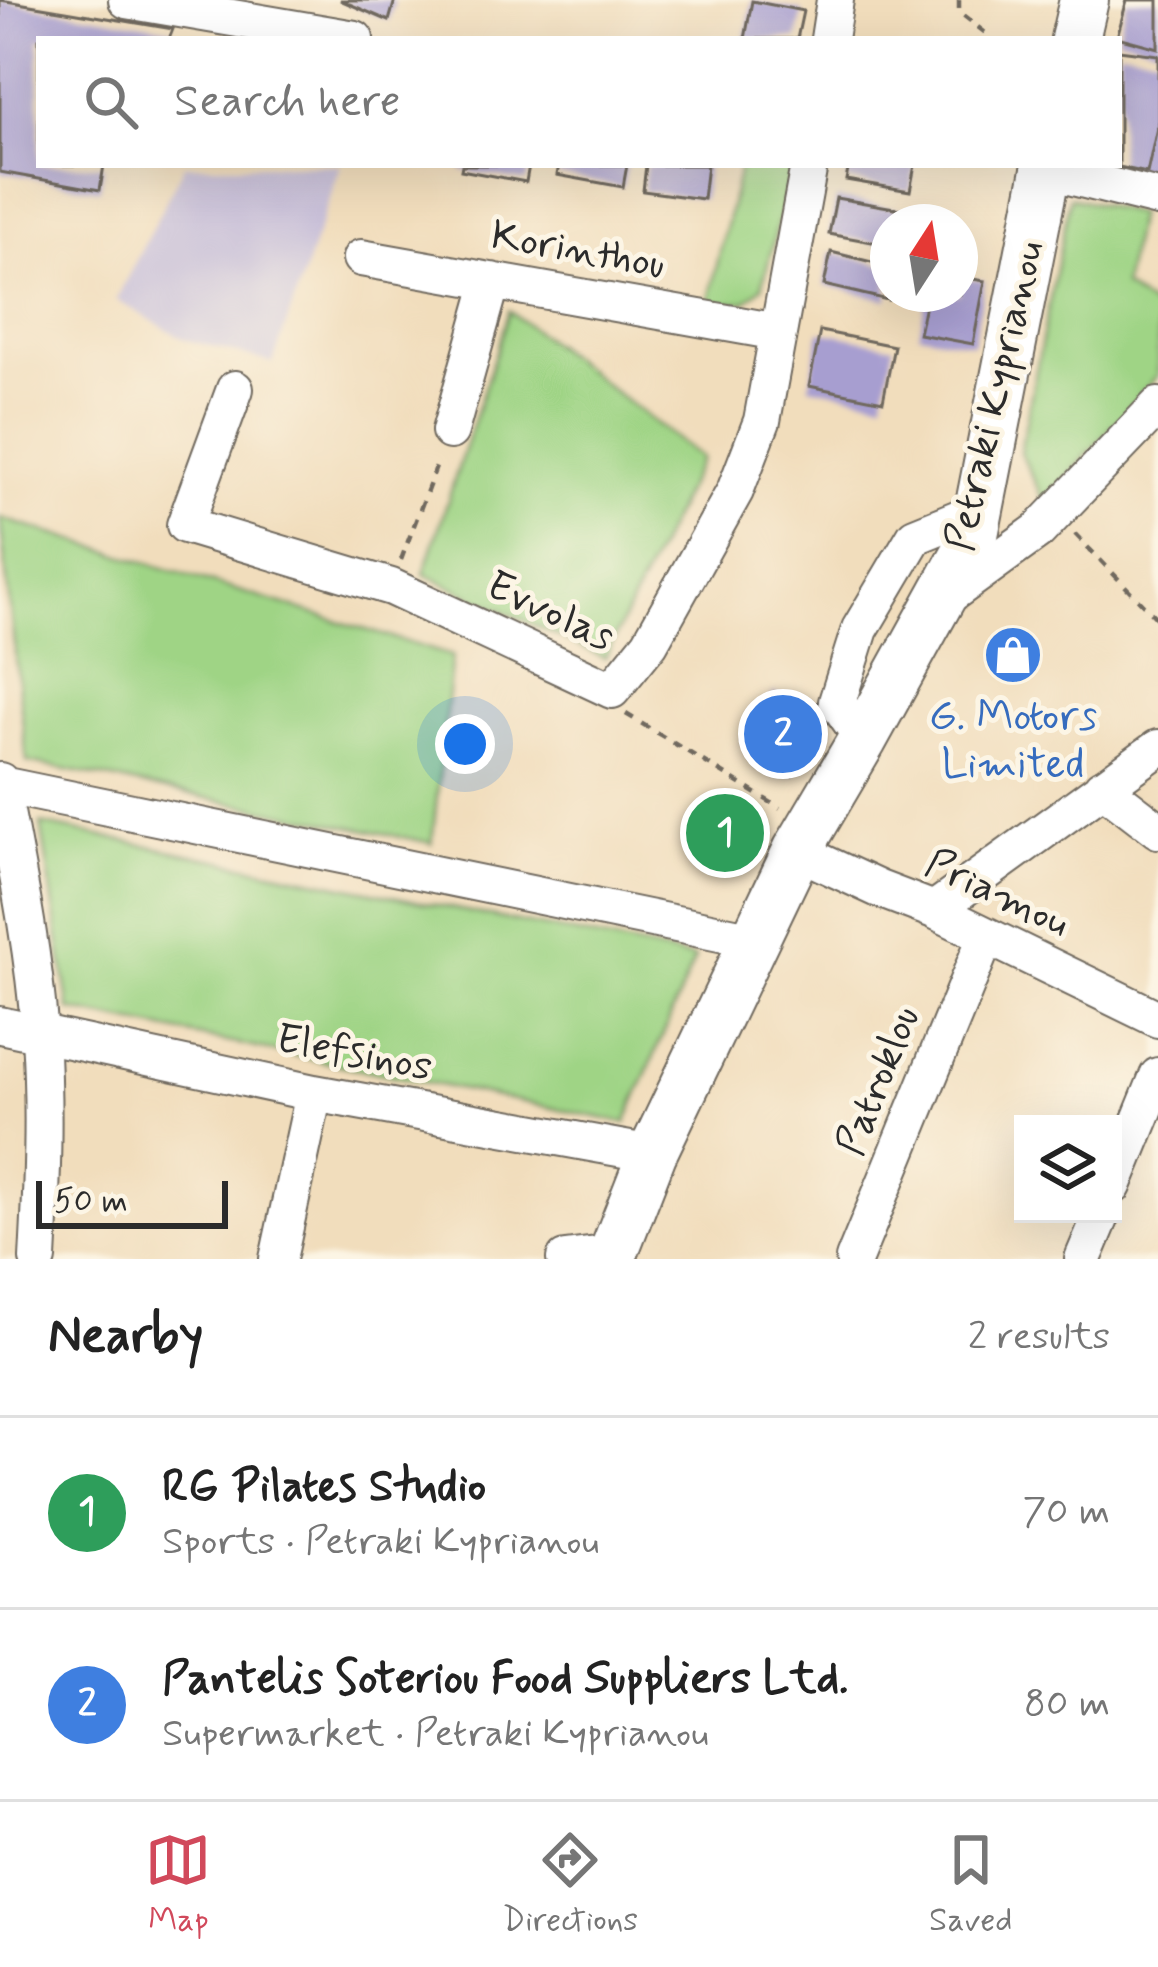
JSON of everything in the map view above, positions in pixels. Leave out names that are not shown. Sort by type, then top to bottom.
[{"type":"main road","points":[[1046,36],[1050,0]]},
{"type":"main road","points":[[1076,36],[1084,0]]},
{"type":"main road","name":"Petraki Kyprianou","points":[[612,1256],[652,1154],[804,839],[863,739],[976,525],[1046,168]]},
{"type":"street","points":[[127,0],[227,8],[343,36]]},
{"type":"street","points":[[830,36],[836,0]]},
{"type":"street","name":"EvvoIas","points":[[235,389],[185,525],[391,587],[612,691],[650,643],[734,490],[762,421],[808,168]]},
{"type":"street","points":[[1050,168],[1158,198]]},
{"type":"street","name":"Korinthou","points":[[362,258],[778,332]]},
{"type":"street","points":[[450,431],[491,281]]},
{"type":"street","points":[[936,604],[1046,522],[1158,406]]},
{"type":"street","points":[[863,739],[837,702],[860,629],[915,536],[976,525],[1046,522]]},
{"type":"street","points":[[934,910],[1158,748]]},
{"type":"street","points":[[38,1259],[43,1174],[40,1036],[28,934],[0,783],[754,940]]},
{"type":"street","points":[[1102,787],[1158,830]]},
{"type":"street","name":"Priamou","points":[[804,839],[879,889],[934,910],[1158,1019]]},
{"type":"street","name":"Patroklou","points":[[854,1259],[986,938]]},
{"type":"street","name":"Elefsinos","points":[[0,1025],[314,1093],[652,1154]]},
{"type":"street","points":[[1122,1164],[1158,1076]]},
{"type":"street","points":[[278,1259],[314,1093]]},
{"type":"street","points":[[1083,1259],[1098,1223]]},
{"type":"street","points":[[566,1259],[612,1256]]},
{"type":"path","points":[[959,0],[958,12],[988,34]]},
{"type":"path","points":[[391,587],[450,431]]},
{"type":"path","points":[[1046,522],[1158,620]]},
{"type":"path","points":[[612,691],[621,710],[804,839]]},
{"type":"shaded area","points":[[182,168],[340,168],[273,363],[184,339],[116,300]]},
{"type":"green space","points":[[739,168],[792,168],[762,287],[745,302],[708,304]]},
{"type":"green space","points":[[1070,197],[1137,214],[1123,287],[1158,311],[1158,375],[1045,502],[1020,452]]},
{"type":"green space","points":[[509,311],[701,458],[605,658],[424,574]]},
{"type":"green space","points":[[0,518],[452,656],[432,843],[27,762]]},
{"type":"green space","points":[[41,824],[695,958],[626,1123],[70,1010]]},
{"type":"building","points":[[0,0],[173,29],[170,36],[36,36],[36,168],[104,168],[100,190],[0,172]]},
{"type":"building","points":[[340,0],[395,0],[389,21]]},
{"type":"building","points":[[1127,0],[1158,0],[1158,48],[1117,36]]},
{"type":"building","points":[[752,1],[803,11],[798,36],[746,36]]},
{"type":"building","points":[[1122,50],[1158,55],[1158,123],[1147,173],[1122,168]]},
{"type":"building","points":[[461,168],[528,168],[526,182]]},
{"type":"building","points":[[558,168],[626,168],[623,187],[557,175]]},
{"type":"building","points":[[646,168],[707,168],[703,199],[643,191]]},
{"type":"building","points":[[848,168],[914,168],[910,191],[846,180]]},
{"type":"building","points":[[836,198],[871,204],[870,242],[829,234]]},
{"type":"building","points":[[831,252],[870,262],[870,296],[824,285]]},
{"type":"building","points":[[978,280],[985,281],[973,344],[919,334],[923,312],[978,312]]},
{"type":"building","points":[[820,331],[894,346],[883,401],[809,386]]},
{"type":"building","points":[[774,692],[825,725],[792,776],[741,743]]},
{"type":"building","points":[[721,801],[757,823],[730,865],[694,843]]},
{"type":"place","name":"G. Motors Limited","points":[[1013,655]]},
{"type":"place","name":"Pantelis Soteriou Food Suppliers Ltd.","points":[[783,734]]},
{"type":"place","name":"RG Pilates Studio","points":[[725,833]]}]
